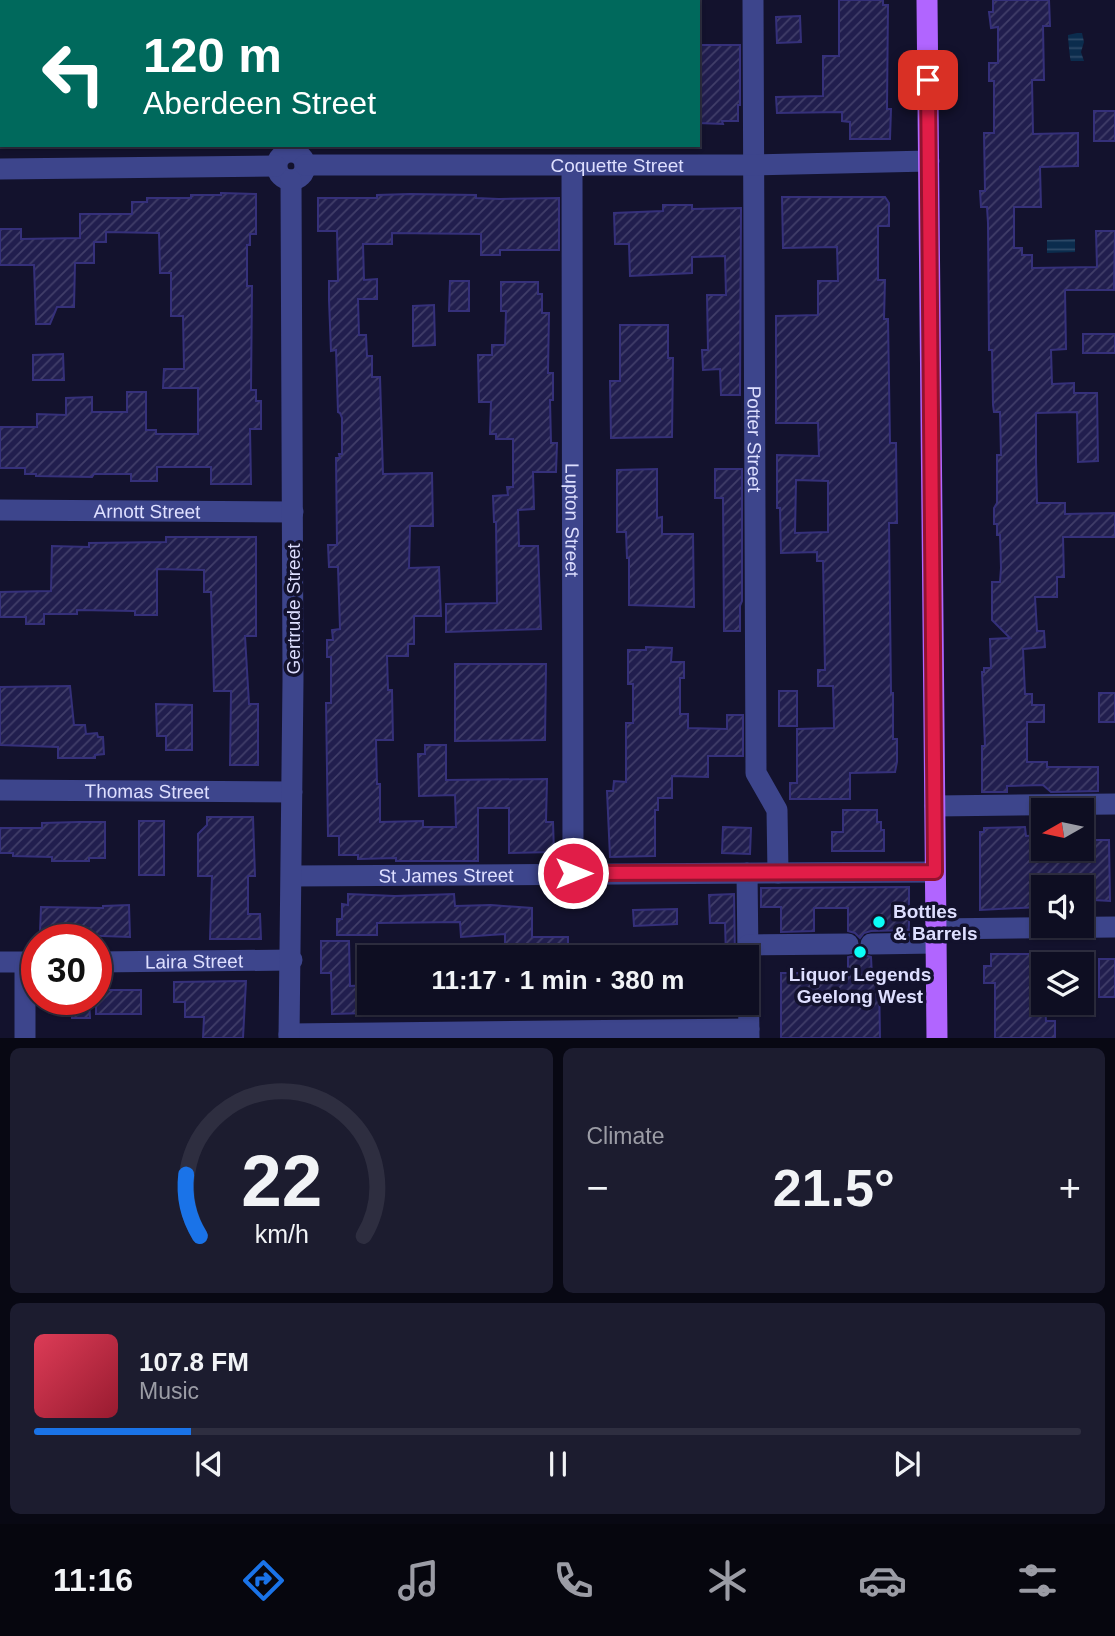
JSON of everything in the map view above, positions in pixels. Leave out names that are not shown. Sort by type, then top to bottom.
[{"type":"main road","points":[[927,0],[937,1038]]},
{"type":"street","name":"Potter Street","points":[[753,0],[756,772],[777,810],[778,873]]},
{"type":"street","name":"Coquette Street","points":[[0,169],[503,155],[572,166],[603,155],[753,165],[929,161]]},
{"type":"street","name":"Gertrude Street","points":[[289,1036],[292,960],[291,162]]},
{"type":"street","name":"Lupton Street","points":[[572,166],[573,873]]},
{"type":"street","name":"Arnott Street","points":[[0,510],[293,512]]},
{"type":"street","name":"Thomas Street","points":[[0,790],[292,792]]},
{"type":"street","points":[[934,807],[1115,804]]},
{"type":"street","name":"St James Street","points":[[292,876],[935,872]]},
{"type":"street","points":[[747,873],[748,945],[848,944]]},
{"type":"street","points":[[871,944],[936,936],[1115,927]]},
{"type":"street","name":"Laira Street","points":[[112,962],[292,960]]},
{"type":"street","points":[[0,962],[21,962]]},
{"type":"street","points":[[25,1038],[27,1015]]},
{"type":"street","points":[[289,1036],[749,1033],[749,1015]]},
{"type":"water","points":[[1082,33],[1084,42],[1081,52],[1084,61],[1071,61],[1068,35]]},
{"type":"water","points":[[1075,239],[1075,252],[1047,253],[1047,240]]},
{"type":"building","points":[[839,0],[883,0],[883,5],[888,5],[887,109],[891,109],[890,139],[850,139],[850,122],[842,121],[842,112],[777,113],[776,97],[823,96],[823,56],[839,56]]},
{"type":"building","points":[[993,0],[1049,0],[1050,26],[1043,26],[1044,80],[1032,80],[1033,134],[1078,133],[1078,166],[1040,167],[1041,207],[1014,207],[1014,248],[1022,248],[1022,255],[1032,255],[1032,268],[1097,267],[1096,231],[1115,231],[1114,290],[1065,290],[1066,349],[1051,350],[1052,384],[1074,383],[1074,393],[1097,393],[1098,461],[1078,462],[1077,412],[1036,413],[1036,461],[1037,503],[1065,503],[1065,514],[1115,513],[1115,537],[1063,537],[1064,577],[1057,577],[1057,597],[1035,597],[1037,631],[1044,631],[1045,647],[1023,649],[1025,694],[1032,694],[1032,705],[1044,705],[1044,722],[1027,722],[1027,762],[1047,762],[1047,767],[1098,767],[1098,791],[1051,792],[1043,785],[1007,786],[1007,792],[982,792],[982,746],[985,746],[982,672],[984,668],[991,668],[990,639],[1010,638],[992,620],[992,582],[1000,582],[1001,568],[1000,535],[997,535],[997,524],[994,524],[997,455],[1001,455],[1000,412],[994,412],[993,405],[992,350],[989,350],[988,223],[987,207],[981,207],[980,191],[985,191],[984,133],[994,133],[994,81],[989,81],[989,63],[998,63],[998,27],[991,28],[989,12],[993,12]]},
{"type":"building","points":[[800,16],[801,42],[777,43],[776,17]]},
{"type":"building","points":[[700,45],[740,45],[738,121],[722,121],[723,124],[700,123]]},
{"type":"building","points":[[1094,111],[1115,111],[1115,141],[1094,141]]},
{"type":"building","points":[[256,194],[256,234],[250,234],[250,245],[247,245],[247,286],[252,286],[251,390],[256,390],[256,401],[261,401],[261,429],[250,429],[251,484],[211,484],[211,467],[157,467],[157,481],[131,481],[131,474],[94,474],[92,477],[36,476],[25,474],[25,468],[0,468],[0,427],[37,427],[37,414],[66,415],[66,398],[92,397],[92,412],[127,412],[127,392],[146,392],[146,430],[156,430],[156,434],[198,434],[198,388],[163,388],[164,369],[184,369],[183,316],[171,316],[171,273],[160,273],[159,233],[106,232],[106,242],[94,242],[94,263],[75,263],[74,307],[57,307],[50,324],[36,324],[34,265],[0,265],[0,229],[21,229],[21,239],[80,238],[80,214],[132,214],[132,202],[147,202],[147,198],[191,198],[191,195]]},
{"type":"building","points":[[377,195],[476,195],[476,198],[499,199],[559,198],[559,250],[500,250],[500,255],[481,255],[481,234],[392,233],[392,244],[363,244],[364,280],[377,279],[377,299],[358,299],[359,335],[366,335],[367,356],[372,356],[372,377],[380,377],[383,474],[432,473],[433,526],[410,526],[409,568],[439,567],[441,616],[414,616],[414,644],[408,644],[408,656],[387,656],[388,690],[392,690],[393,740],[376,740],[380,822],[423,821],[423,827],[456,827],[455,795],[419,796],[418,754],[425,754],[425,745],[446,745],[446,780],[547,779],[546,822],[553,822],[554,852],[509,853],[509,808],[478,808],[478,861],[358,859],[358,855],[339,855],[339,836],[328,836],[326,703],[331,703],[331,657],[327,657],[327,640],[333,640],[332,630],[340,629],[338,567],[329,567],[328,545],[337,545],[336,458],[340,458],[339,454],[342,454],[342,418],[338,412],[336,350],[331,351],[329,300],[329,281],[338,281],[337,231],[318,231],[318,198],[377,198]]},
{"type":"building","points":[[782,197],[885,197],[889,203],[889,226],[878,226],[878,280],[885,280],[884,319],[888,319],[890,443],[896,443],[897,523],[889,523],[891,693],[897,762],[895,772],[850,773],[850,799],[790,799],[790,783],[797,783],[797,729],[834,728],[833,686],[818,686],[818,670],[825,670],[823,561],[817,561],[817,552],[781,553],[780,508],[777,508],[777,455],[819,456],[818,423],[776,423],[776,316],[818,315],[818,281],[838,281],[837,247],[783,248]],"holes":[[[796,480],[828,481],[828,532],[795,533]]]},
{"type":"building","points":[[663,205],[692,205],[692,209],[741,208],[740,395],[721,395],[720,369],[703,370],[702,350],[708,350],[707,295],[726,295],[725,256],[692,257],[692,273],[630,276],[629,244],[615,244],[614,213],[663,211]]},
{"type":"building","points":[[450,281],[469,281],[469,311],[449,311]]},
{"type":"building","points":[[501,282],[538,282],[538,294],[542,294],[542,313],[549,313],[548,373],[553,373],[553,400],[550,400],[551,443],[557,443],[556,472],[533,472],[534,509],[518,510],[519,546],[538,546],[541,629],[446,632],[446,604],[497,603],[493,496],[508,495],[507,487],[513,487],[513,439],[496,439],[496,434],[490,434],[491,402],[479,402],[478,355],[492,355],[492,345],[505,345],[506,311],[501,311]]},
{"type":"building","points":[[434,305],[435,345],[413,346],[413,306]]},
{"type":"building","points":[[620,325],[668,325],[668,358],[673,358],[672,437],[611,438],[610,381],[620,381]]},
{"type":"building","points":[[1083,334],[1115,334],[1115,353],[1083,353]]},
{"type":"building","points":[[63,354],[64,380],[33,380],[33,355]]},
{"type":"building","points":[[657,469],[657,518],[662,517],[662,534],[693,534],[694,607],[629,605],[626,532],[617,532],[617,470]]},
{"type":"building","points":[[715,469],[742,469],[740,631],[724,631],[723,498],[715,498]]},
{"type":"building","points":[[166,537],[256,537],[256,636],[245,636],[249,704],[258,704],[258,765],[230,765],[231,691],[214,691],[211,592],[204,592],[204,570],[157,569],[157,615],[135,615],[135,611],[77,610],[77,614],[44,614],[44,624],[26,624],[26,617],[0,617],[0,592],[51,591],[52,546],[89,547],[89,543],[166,542]]},
{"type":"building","points":[[646,647],[672,648],[671,662],[684,662],[684,678],[680,678],[680,714],[688,714],[688,728],[727,729],[727,715],[743,715],[743,756],[708,756],[708,777],[672,776],[672,798],[658,798],[658,810],[655,810],[655,856],[610,857],[607,791],[613,791],[614,781],[626,782],[626,723],[633,723],[633,684],[628,684],[628,650],[646,650]]},
{"type":"building","points":[[455,664],[546,664],[545,740],[455,741]]},
{"type":"building","points":[[70,686],[74,725],[85,725],[86,734],[97,733],[98,737],[103,737],[104,754],[95,755],[95,758],[58,758],[58,747],[0,745],[0,687]]},
{"type":"building","points":[[779,691],[797,691],[797,726],[779,726]]},
{"type":"building","points":[[1099,693],[1115,693],[1115,722],[1099,722]]},
{"type":"building","points":[[156,704],[192,705],[192,750],[166,750],[166,736],[157,736]]},
{"type":"building","points":[[843,810],[877,810],[877,822],[881,822],[881,830],[884,830],[884,851],[832,851],[832,832],[843,832]]},
{"type":"building","points":[[207,817],[253,817],[255,876],[248,876],[248,914],[260,914],[261,939],[210,939],[212,876],[198,876],[198,834],[207,825]]},
{"type":"building","points":[[139,821],[164,821],[164,875],[139,875]]},
{"type":"building","points":[[105,822],[105,858],[52,861],[52,857],[0,853],[0,828],[42,828],[42,823]]},
{"type":"building","points":[[723,827],[751,828],[750,854],[722,853]]},
{"type":"building","points":[[1025,827],[1026,836],[1031,836],[1031,861],[1094,861],[1094,840],[1109,840],[1110,901],[1094,900],[1094,875],[1031,875],[1031,907],[980,910],[980,832],[984,832],[984,828]]},
{"type":"building","name":"Bottles & Barrels","points":[[909,887],[909,930],[871,931],[860,938],[848,931],[848,908],[814,908],[814,931],[781,932],[781,907],[761,907],[761,888]]},
{"type":"building","points":[[348,894],[454,894],[455,906],[532,908],[532,937],[568,937],[568,945],[505,945],[505,934],[461,937],[460,922],[377,923],[377,935],[337,935],[337,919],[342,919],[342,904],[348,905]]},
{"type":"building","points":[[734,894],[735,945],[726,945],[725,923],[710,923],[709,895]]},
{"type":"building","points":[[129,905],[130,937],[112,936],[112,924],[40,924],[41,907]]},
{"type":"building","points":[[677,909],[677,924],[634,926],[633,910]]},
{"type":"building","points":[[321,941],[349,941],[350,986],[357,986],[357,1013],[332,1014],[331,973],[321,973]]},
{"type":"building","points":[[859,950],[871,957],[872,977],[879,977],[880,1038],[781,1038],[781,973],[811,973],[811,978],[848,977],[848,957],[854,956]]},
{"type":"building","points":[[991,954],[1031,954],[1031,1015],[1046,1015],[1046,1021],[1055,1021],[1055,1038],[995,1038],[995,983],[984,983],[984,966],[991,966]]},
{"type":"building","points":[[1099,959],[1115,959],[1115,997],[1099,997]]},
{"type":"building","points":[[246,981],[243,1038],[203,1038],[204,1017],[185,1017],[185,1002],[174,1002],[174,982]]},
{"type":"building","points":[[112,990],[141,990],[141,1014],[112,1014]]},
{"type":"building","points":[[72,1015],[90,1015],[90,1018],[72,1018]]},
{"type":"place","name":"Bottles & Barrels","points":[[879,922]]},
{"type":"place","name":"Liquor Legends Geelong West","points":[[860,952]]},
{"type":"route","points":[[573,873],[935,872],[928,80]]}]
